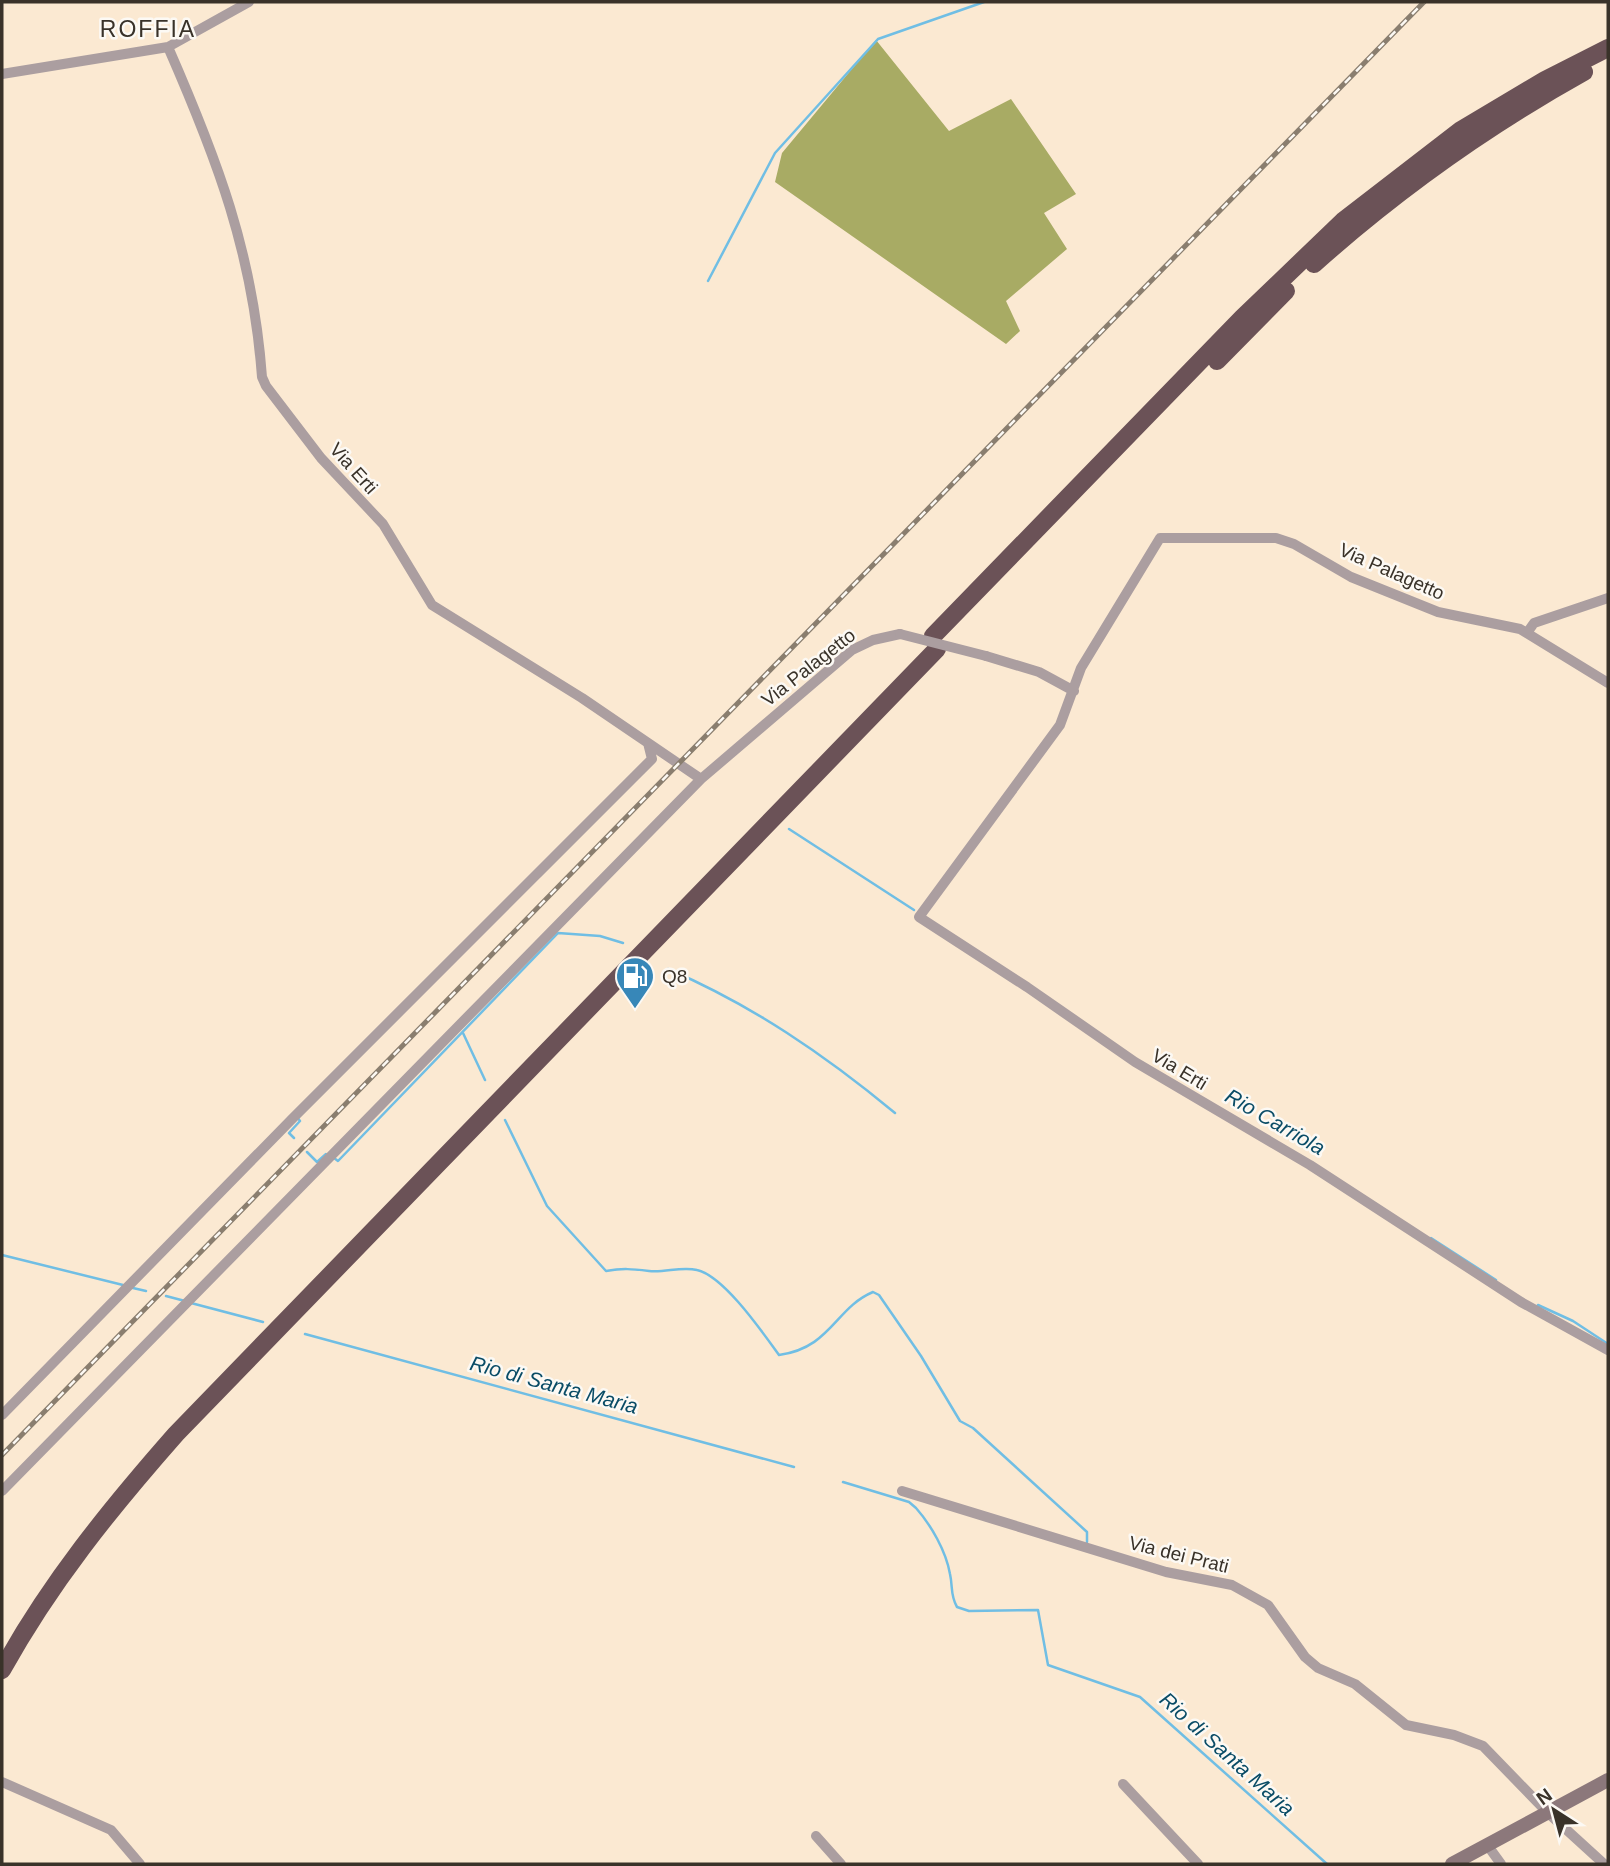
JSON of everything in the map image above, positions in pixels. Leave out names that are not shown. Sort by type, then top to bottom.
[{"type":"highway","points":[[2,1670],[46,1595],[79,1549],[176,1434],[1242,318],[1343,221],[1461,130],[1545,80],[1608,47]]},
{"type":"highway","points":[[2,1653],[34,1591],[145,1452],[234,1356],[935,642],[1299,278],[1350,232],[1464,145],[1608,60]]},
{"type":"main road","points":[[1452,1864],[1608,1780]]},
{"type":"street","points":[[2,74],[168,47],[249,2]]},
{"type":"street","name":"Via Erti","points":[[168,47],[206,135],[230,203],[256,304],[262,377],[266,386],[321,458],[383,524],[432,605],[701,779]]},
{"type":"street","name":"Via Palagetto","points":[[919,917],[1060,725],[1081,668],[1160,538],[1276,538],[1294,544],[1350,577],[1438,612],[1527,633],[1608,683]]},
{"type":"street","points":[[1527,633],[1534,623],[1608,597]]},
{"type":"street","name":"Via Palagetto","points":[[2,1491],[701,779],[852,650],[861,644],[900,634],[1039,672],[1074,691]]},
{"type":"street","points":[[2,1415],[296,1115],[652,760],[649,743]]},
{"type":"street","name":"Via Erti","points":[[919,917],[1135,1062],[1310,1165],[1521,1302],[1608,1350]]},
{"type":"street","name":"Via dei Prati","points":[[902,1491],[1166,1572],[1232,1585],[1269,1605],[1305,1657],[1318,1668],[1355,1684],[1406,1725],[1454,1735],[1483,1746],[1547,1812],[1604,1864]]},
{"type":"street","points":[[2,1782],[111,1830],[140,1864]]},
{"type":"street","points":[[1123,1784],[1198,1864]]},
{"type":"street","points":[[816,1836],[841,1864]]},
{"type":"street","points":[[1488,1846],[1501,1864]]},
{"type":"green space","points":[[876,40],[949,131],[1011,99],[1076,194],[1044,213],[1067,249],[1006,301],[1020,331],[1006,344],[775,182],[782,153]]},
{"type":"waterway","points":[[708,281],[775,153],[878,39],[984,2]]},
{"type":"waterway","name":"Rio Carriola","points":[[789,829],[914,910]]},
{"type":"waterway","points":[[334,1158],[338,1161],[558,933],[600,936],[623,943]]},
{"type":"waterway","points":[[668,969],[729,999],[787,1033],[815,1051],[895,1113]]},
{"type":"waterway","points":[[463,1033],[485,1080]]},
{"type":"waterway","points":[[294,1138],[289,1133],[300,1121],[297,1117]]},
{"type":"waterway","points":[[505,1120],[547,1206],[606,1271],[685,1269],[708,1274],[742,1306],[779,1355],[810,1344],[860,1299],[873,1292],[879,1295],[921,1356],[960,1421],[973,1428],[1087,1532],[1087,1542]]},
{"type":"waterway","points":[[307,1152],[317,1162],[326,1154]]},
{"type":"waterway","name":"Rio Carriola","points":[[1431,1238],[1496,1280]]},
{"type":"waterway","name":"Rio di Santa Maria","points":[[2,1255],[123,1285]]},
{"type":"waterway","name":"Rio di Santa Maria","points":[[133,1288],[146,1291]]},
{"type":"waterway","name":"Rio di Santa Maria","points":[[166,1296],[185,1301]]},
{"type":"waterway","name":"Rio di Santa Maria","points":[[191,1303],[263,1322]]},
{"type":"waterway","name":"Rio Carriola","points":[[1538,1305],[1573,1321],[1608,1344]]},
{"type":"waterway","name":"Rio di Santa Maria","points":[[305,1334],[794,1467]]},
{"type":"waterway","name":"Rio di Santa Maria","points":[[843,1482],[909,1502],[916,1508],[941,1547],[948,1565],[952,1595],[957,1607],[969,1611],[1038,1610],[1048,1665],[1140,1697],[1327,1864]]},
{"type":"railway","points":[[2,1455],[1424,2]]},
{"type":"place","name":"Q8","points":[[635,1010]]},
{"type":"district","name":"ROFFIA","points":[[148,29]]}]
